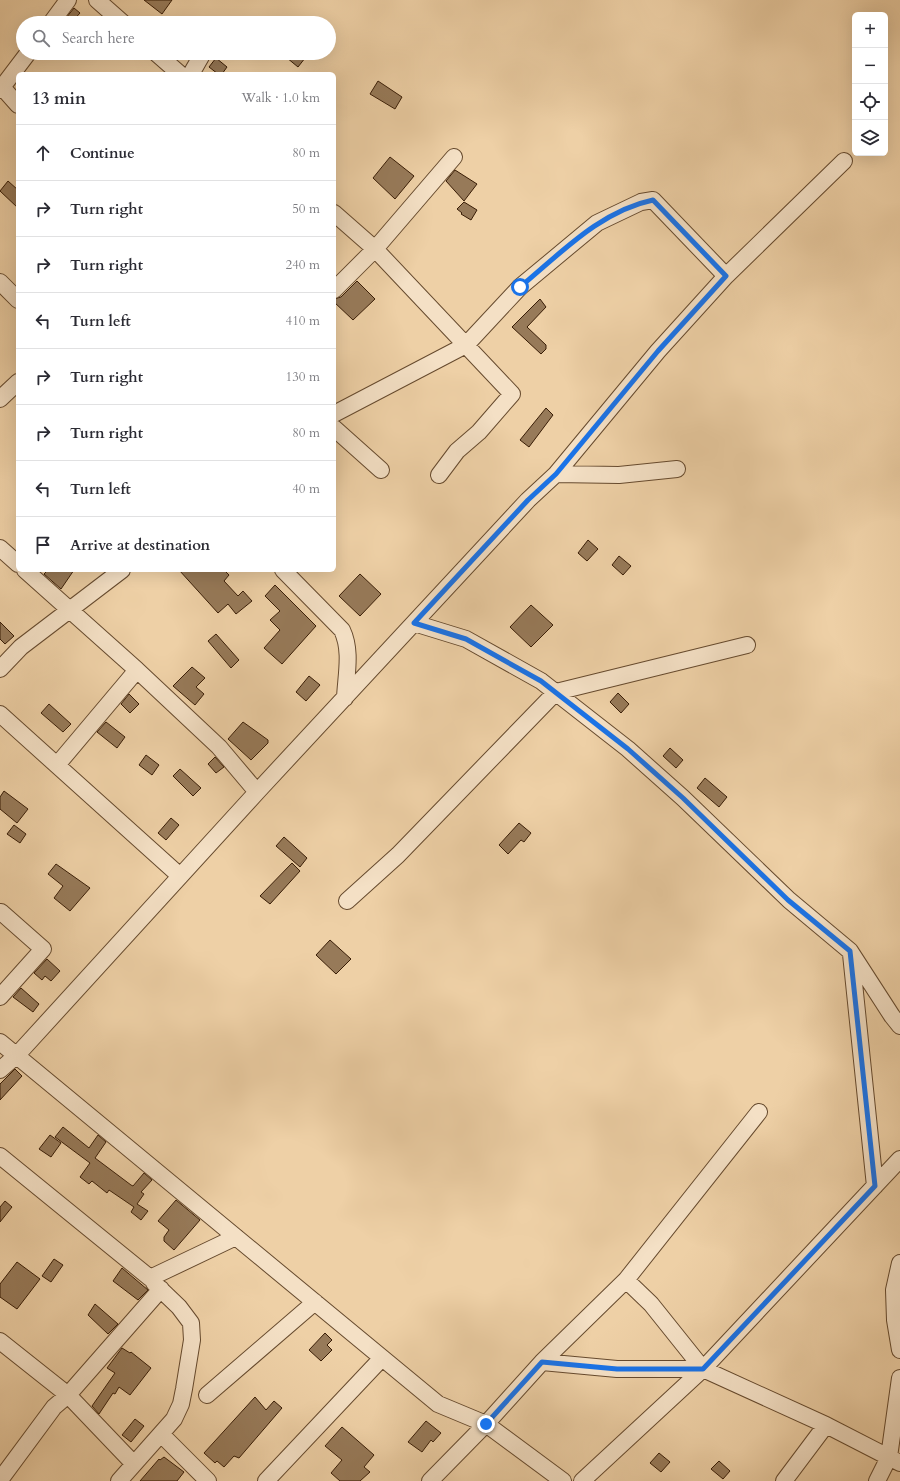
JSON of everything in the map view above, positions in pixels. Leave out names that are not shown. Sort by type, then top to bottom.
[{"type":"street","points":[[56,16],[68,0]]},
{"type":"street","points":[[97,0],[115,16]]},
{"type":"street","points":[[16,103],[1,89],[23,60]]},
{"type":"street","points":[[164,60],[178,72]]},
{"type":"street","points":[[192,72],[199,60]]},
{"type":"street","points":[[336,288],[375,249],[454,157]]},
{"type":"street","points":[[0,1070],[17,1055],[257,792],[528,500],[556,474],[658,351],[726,276],[844,161]]},
{"type":"street","points":[[336,413],[466,345],[520,287],[597,223],[641,202],[653,200],[726,276]]},
{"type":"street","points":[[336,215],[375,249],[512,394],[479,432],[457,451],[439,475]]},
{"type":"street","points":[[0,282],[16,298]]},
{"type":"street","points":[[0,399],[16,384]]},
{"type":"street","points":[[336,430],[382,470]]},
{"type":"street","points":[[556,474],[619,475],[677,469]]},
{"type":"street","points":[[0,548],[16,562]]},
{"type":"street","points":[[27,572],[219,747],[257,792]]},
{"type":"street","points":[[0,669],[22,647],[68,610],[119,572]]},
{"type":"street","points":[[285,572],[342,630],[347,640],[348,651],[345,698]]},
{"type":"street","points":[[414,623],[466,639],[541,681],[628,749],[683,798],[788,900],[850,951],[900,1026]]},
{"type":"street","points":[[347,901],[398,855],[556,692],[747,646]]},
{"type":"street","points":[[57,765],[136,670]]},
{"type":"street","points":[[0,714],[180,876]]},
{"type":"street","points":[[0,997],[43,949],[1,912]]},
{"type":"street","points":[[850,951],[875,1186]]},
{"type":"street","points":[[0,1042],[438,1404],[486,1424],[563,1481]]},
{"type":"street","points":[[430,1481],[486,1424],[542,1362],[626,1280],[759,1112]]},
{"type":"street","points":[[0,1156],[155,1284],[179,1307],[191,1323],[192,1340],[181,1404],[174,1419],[119,1481]]},
{"type":"street","points":[[582,1481],[703,1369],[900,1159]]},
{"type":"street","points":[[0,1480],[54,1407],[68,1395],[155,1284],[236,1237]]},
{"type":"street","points":[[900,1263],[894,1290],[895,1320],[900,1350]]},
{"type":"street","points":[[626,1280],[651,1304],[703,1369]]},
{"type":"street","points":[[207,1395],[315,1302]]},
{"type":"street","points":[[0,1341],[68,1395],[134,1463]]},
{"type":"street","points":[[266,1481],[382,1358]]},
{"type":"street","points":[[542,1362],[617,1369],[703,1369],[826,1425],[894,1460]]},
{"type":"street","points":[[877,1481],[894,1460],[900,1378]]},
{"type":"street","points":[[784,1481],[826,1425]]},
{"type":"street","points":[[161,1434],[208,1481]]},
{"type":"building","points":[[144,0],[172,0],[162,14]]},
{"type":"building","points":[[74,8],[80,13],[77,16],[68,16]]},
{"type":"building","points":[[214,60],[218,60],[227,67],[223,72],[215,72],[209,67]]},
{"type":"building","points":[[290,60],[304,60],[298,67]]},
{"type":"building","points":[[378,81],[402,97],[395,109],[370,94]]},
{"type":"building","points":[[390,157],[414,176],[395,199],[373,178]]},
{"type":"building","points":[[455,170],[477,184],[464,201],[446,181]]},
{"type":"building","points":[[8,181],[16,188],[16,206],[0,191]]},
{"type":"building","points":[[464,202],[477,210],[471,220],[461,214],[462,213],[457,209]]},
{"type":"building","points":[[357,281],[375,299],[353,320],[336,304],[336,298],[341,297]]},
{"type":"building","points":[[540,299],[546,307],[527,327],[546,345],[546,349],[541,354],[512,327]]},
{"type":"building","points":[[546,408],[553,415],[529,447],[520,440]]},
{"type":"building","points":[[588,540],[598,549],[587,561],[578,553]]},
{"type":"building","points":[[619,556],[631,566],[623,575],[612,565]]},
{"type":"building","points":[[46,572],[73,572],[61,589],[44,574]]},
{"type":"building","points":[[181,572],[226,572],[229,575],[224,581],[238,596],[243,591],[252,601],[236,614],[228,604],[218,613]]},
{"type":"building","points":[[360,574],[381,594],[360,616],[339,596]]},
{"type":"building","points":[[275,585],[316,626],[282,664],[264,648],[280,630],[270,620],[280,611],[265,596]]},
{"type":"building","points":[[531,605],[553,625],[531,647],[510,627]]},
{"type":"building","points":[[0,622],[14,636],[5,644],[0,639]]},
{"type":"building","points":[[216,634],[239,660],[231,668],[208,641]]},
{"type":"building","points":[[192,667],[205,678],[196,687],[204,694],[195,705],[173,686]]},
{"type":"building","points":[[309,676],[320,685],[306,701],[296,692]]},
{"type":"building","points":[[618,693],[629,704],[621,713],[610,702]]},
{"type":"building","points":[[129,694],[139,704],[130,713],[121,704]]},
{"type":"building","points":[[49,704],[71,724],[63,732],[41,713]]},
{"type":"building","points":[[106,722],[125,737],[117,748],[97,732]]},
{"type":"building","points":[[243,722],[268,740],[268,743],[251,760],[228,739]]},
{"type":"building","points":[[670,748],[683,760],[676,768],[663,756]]},
{"type":"building","points":[[146,755],[159,765],[152,775],[139,765]]},
{"type":"building","points":[[215,757],[224,767],[216,773],[208,764]]},
{"type":"building","points":[[180,769],[201,788],[193,796],[173,776]]},
{"type":"building","points":[[705,778],[727,797],[719,807],[697,788]]},
{"type":"building","points":[[4,791],[28,809],[17,823],[0,809],[0,797]]},
{"type":"building","points":[[171,818],[179,825],[166,840],[158,833]]},
{"type":"building","points":[[519,823],[531,833],[524,842],[521,840],[508,854],[499,845]]},
{"type":"building","points":[[14,825],[26,834],[20,843],[7,834]]},
{"type":"building","points":[[284,837],[307,858],[300,867],[276,846]]},
{"type":"building","points":[[292,863],[300,871],[270,904],[260,896]]},
{"type":"building","points":[[56,864],[90,888],[70,911],[54,898],[63,886],[48,874]]},
{"type":"building","points":[[330,940],[351,959],[336,974],[316,955]]},
{"type":"building","points":[[47,959],[60,971],[51,981],[45,976],[42,980],[34,973]]},
{"type":"building","points":[[21,988],[39,1004],[33,1012],[13,997]]},
{"type":"building","points":[[15,1069],[22,1076],[0,1100],[0,1084]]},
{"type":"building","points":[[63,1127],[89,1148],[98,1135],[106,1142],[95,1158],[131,1185],[133,1186],[144,1173],[152,1180],[141,1192],[144,1194],[137,1204],[148,1211],[141,1220],[131,1212],[134,1207],[109,1190],[107,1193],[92,1181],[89,1184],[80,1177],[90,1163],[55,1137]]},
{"type":"building","points":[[50,1135],[61,1143],[51,1157],[39,1149]]},
{"type":"building","points":[[176,1200],[200,1220],[174,1250],[164,1241],[164,1237],[169,1230],[158,1221]]},
{"type":"building","points":[[5,1201],[12,1207],[0,1222],[0,1207]]},
{"type":"building","points":[[54,1259],[63,1265],[51,1282],[42,1276]]},
{"type":"building","points":[[17,1262],[40,1279],[17,1309],[0,1297],[0,1284]]},
{"type":"building","points":[[122,1268],[148,1290],[138,1300],[113,1281]]},
{"type":"building","points":[[95,1304],[118,1324],[108,1334],[88,1315]]},
{"type":"building","points":[[325,1333],[332,1340],[327,1345],[332,1350],[321,1361],[309,1350]]},
{"type":"building","points":[[122,1348],[130,1353],[131,1352],[151,1368],[130,1395],[119,1387],[115,1394],[113,1393],[99,1414],[92,1406],[115,1373],[107,1368]]},
{"type":"building","points":[[255,1397],[266,1410],[274,1401],[282,1408],[239,1458],[234,1456],[224,1467],[217,1461],[215,1463],[204,1453]]},
{"type":"building","points":[[135,1419],[144,1426],[131,1442],[122,1435]]},
{"type":"building","points":[[426,1421],[441,1433],[433,1442],[431,1440],[422,1452],[408,1442]]},
{"type":"building","points":[[342,1427],[374,1455],[364,1467],[370,1472],[360,1481],[340,1481],[331,1473],[342,1460],[325,1446]]},
{"type":"building","points":[[659,1453],[670,1462],[661,1472],[650,1463]]},
{"type":"building","points":[[164,1457],[184,1472],[177,1481],[140,1481],[159,1459],[160,1460]]},
{"type":"building","points":[[719,1461],[730,1471],[723,1479],[711,1469]]},
{"type":"route","points":[[486,1424],[542,1362],[617,1369],[703,1369],[875,1186],[850,951],[788,900],[683,798],[628,749],[541,681],[466,639],[414,623],[528,500],[556,474],[658,351],[726,276],[653,200],[641,202],[597,223],[520,287]]}]
